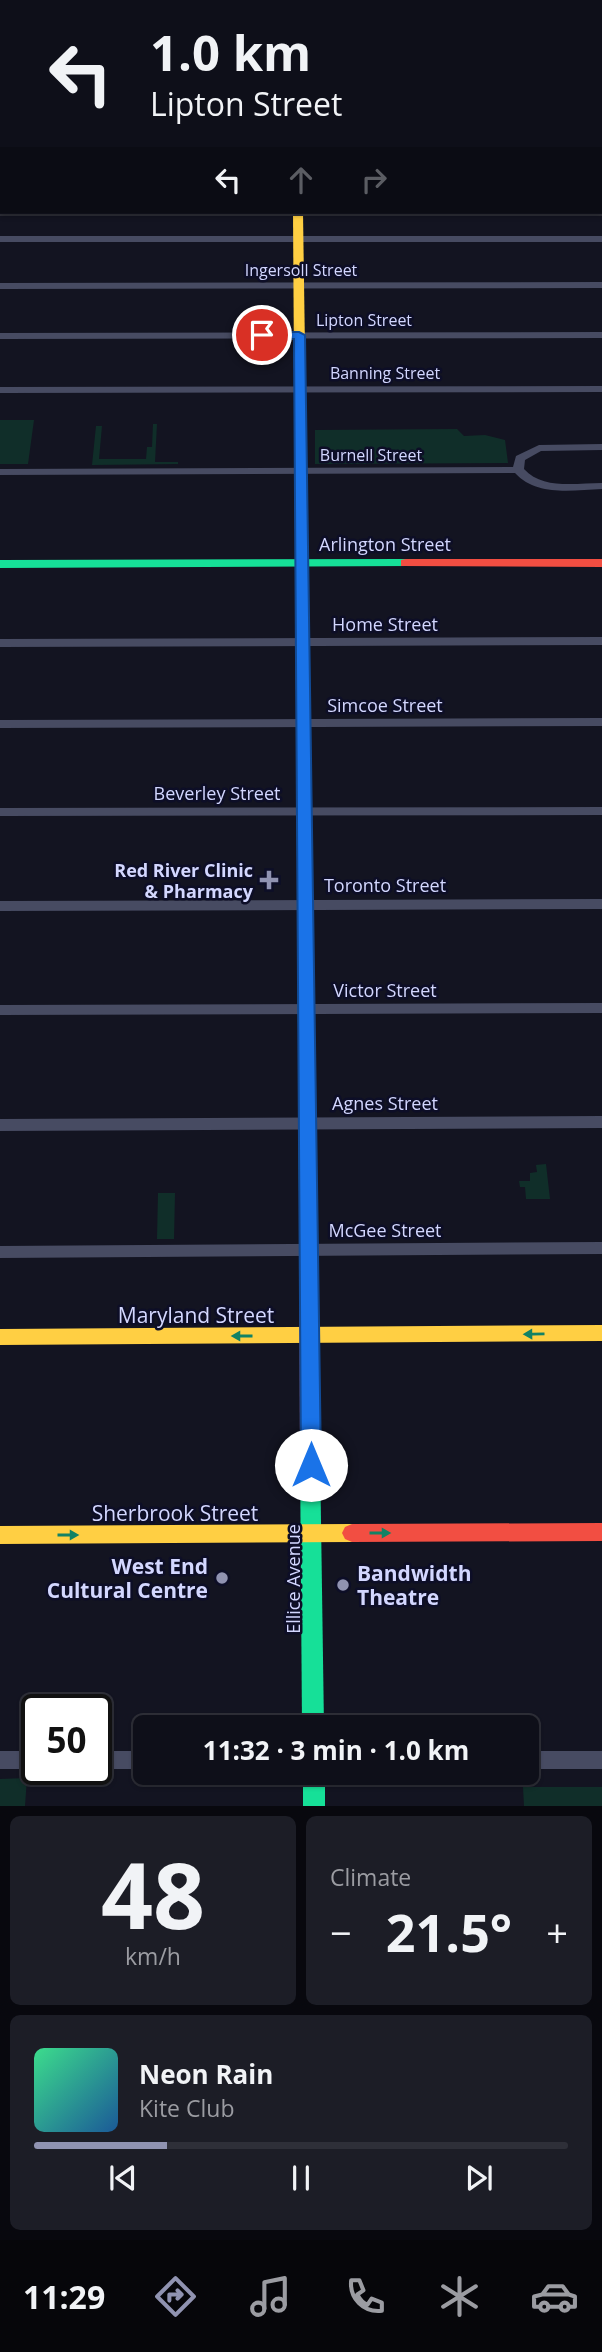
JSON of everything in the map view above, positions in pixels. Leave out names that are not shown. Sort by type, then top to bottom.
[{"type":"main road","name":"Ellice Avenue","points":[[298,214],[313,1715]]},
{"type":"main road","name":"Arlington Street","points":[[0,564],[602,563]]},
{"type":"main road","name":"Maryland Street","points":[[0,1338],[602,1333]]},
{"type":"main road","name":"Sherbrook Street","points":[[0,1535],[602,1532]]},
{"type":"main road","points":[[314,1785],[314,1806]]},
{"type":"street","points":[[0,239],[602,239]]},
{"type":"street","name":"Ingersoll Street","points":[[0,286],[602,285]]},
{"type":"street","name":"Lipton Street","points":[[0,336],[602,335]]},
{"type":"street","name":"Banning Street","points":[[0,390],[602,389]]},
{"type":"street","points":[[602,447],[534,450],[520,458],[518,470],[525,478],[545,485],[602,486]]},
{"type":"street","name":"Burnell Street","points":[[0,472],[518,470]]},
{"type":"street","name":"Home Street","points":[[0,643],[602,641]]},
{"type":"street","name":"Simcoe Street","points":[[0,724],[602,722]]},
{"type":"street","name":"Beverley Street","points":[[0,812],[602,811]]},
{"type":"street","name":"Toronto Street","points":[[0,906],[602,904]]},
{"type":"street","name":"Victor Street","points":[[0,1010],[602,1008]]},
{"type":"street","name":"Agnes Street","points":[[0,1125],[602,1122]]},
{"type":"street","name":"McGee Street","points":[[0,1252],[602,1248]]},
{"type":"street","points":[[0,1760],[21,1760]]},
{"type":"street","points":[[112,1760],[133,1760]]},
{"type":"street","points":[[539,1760],[602,1760]]},
{"type":"green space","points":[[0,420],[34,420],[28,464],[0,464]]},
{"type":"green space","points":[[153,424],[157,424],[155,462],[178,464],[92,465],[96,426],[102,426],[99,459],[146,459],[147,447],[152,447]]},
{"type":"green space","points":[[457,429],[464,436],[485,435],[505,440],[508,463],[315,464],[315,430]]},
{"type":"green space","points":[[546,1164],[550,1199],[526,1199],[525,1187],[520,1187],[519,1181],[530,1181],[530,1173],[537,1172],[536,1165]]},
{"type":"green space","points":[[158,1193],[175,1193],[174,1239],[157,1239]]},
{"type":"green space","points":[[21,1778],[21,1785],[26,1785],[25,1806],[0,1806],[0,1779]]},
{"type":"green space","points":[[523,1787],[602,1787],[602,1806],[524,1806]]},
{"type":"traffic: fast","points":[[0,564],[406,563]]},
{"type":"traffic: fast","points":[[303,694],[308,1194]]},
{"type":"traffic: fast","points":[[310,1452],[313,1715]]},
{"type":"traffic: fast","points":[[314,1785],[314,1806]]},
{"type":"traffic: slow","points":[[298,214],[303,694]]},
{"type":"traffic: slow","points":[[0,1337],[602,1333]]},
{"type":"traffic: slow","points":[[0,1535],[352,1533]]},
{"type":"traffic: jam","points":[[406,563],[602,563]]},
{"type":"traffic: jam","points":[[308,1194],[310,1452]]},
{"type":"traffic: jam","points":[[352,1533],[602,1532]]},
{"type":"place","name":"Red River Clinic & Pharmacy","points":[[269,880]]},
{"type":"place","name":"West End Cultural Centre","points":[[222,1578]]},
{"type":"place","name":"Bandwidth Theatre","points":[[343,1585]]},
{"type":"route","points":[[262,335],[299,335],[311,1465]]}]
